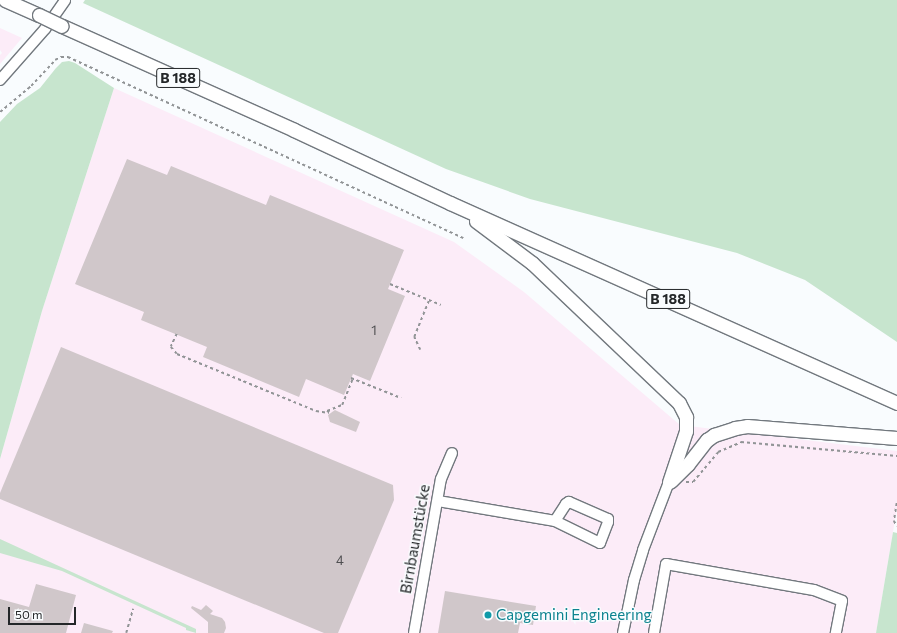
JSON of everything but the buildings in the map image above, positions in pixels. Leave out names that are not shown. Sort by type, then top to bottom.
[{"type":"main road","name":"B 188","points":[[5,0],[294,130],[450,203],[897,403]]},
{"type":"main road","points":[[450,203],[485,227],[532,263],[679,403],[686,417],[686,431],[669,482]]},
{"type":"main road","points":[[669,482],[688,464],[707,440],[714,434],[735,428],[747,426],[897,438]]},
{"type":"street","points":[[0,80],[40,35],[65,0]]},
{"type":"street","name":"Birnbaumstücke","points":[[414,633],[441,479],[452,453]]},
{"type":"street","points":[[623,633],[641,558],[669,482]]},
{"type":"street","points":[[438,501],[555,521],[600,543],[608,519],[569,502],[566,504],[555,521]]},
{"type":"street","points":[[654,633],[666,564],[814,590],[842,601],[836,633]]},
{"type":"path","points":[[0,112],[31,86],[55,60],[61,57],[68,57],[464,238]]},
{"type":"path","points":[[390,284],[441,305]]},
{"type":"path","points":[[420,350],[414,337],[429,300]]},
{"type":"path","points":[[176,334],[171,347],[177,354],[316,411],[330,413],[327,411],[342,405],[352,378],[401,398]]},
{"type":"path","points":[[669,482],[693,482],[718,452],[741,442],[897,456]]},
{"type":"path","points":[[897,504],[894,521],[897,526]]},
{"type":"path","points":[[130,633],[127,633],[133,609]]},
{"type":"shaded area","points":[[0,28],[22,38],[0,64],[0,55],[2,53],[0,50]]},
{"type":"shaded area","points":[[114,88],[454,242],[524,292],[680,425],[897,451],[897,508],[876,633],[0,633],[0,459],[42,311]]},
{"type":"green space","points":[[85,0],[897,0],[897,342],[805,280],[737,253],[530,199],[446,169],[83,3]]},
{"type":"green space","points":[[69,61],[75,63],[114,88],[42,311],[0,459],[0,122],[17,104],[40,88],[62,62]]},
{"type":"green space","points":[[893,532],[897,533],[897,633],[876,633]]},
{"type":"green space","points":[[0,539],[196,629],[196,633],[186,630],[186,628],[62,571],[0,553]]},
{"type":"place","name":"Capgemini Engineering","points":[[488,615]]}]
